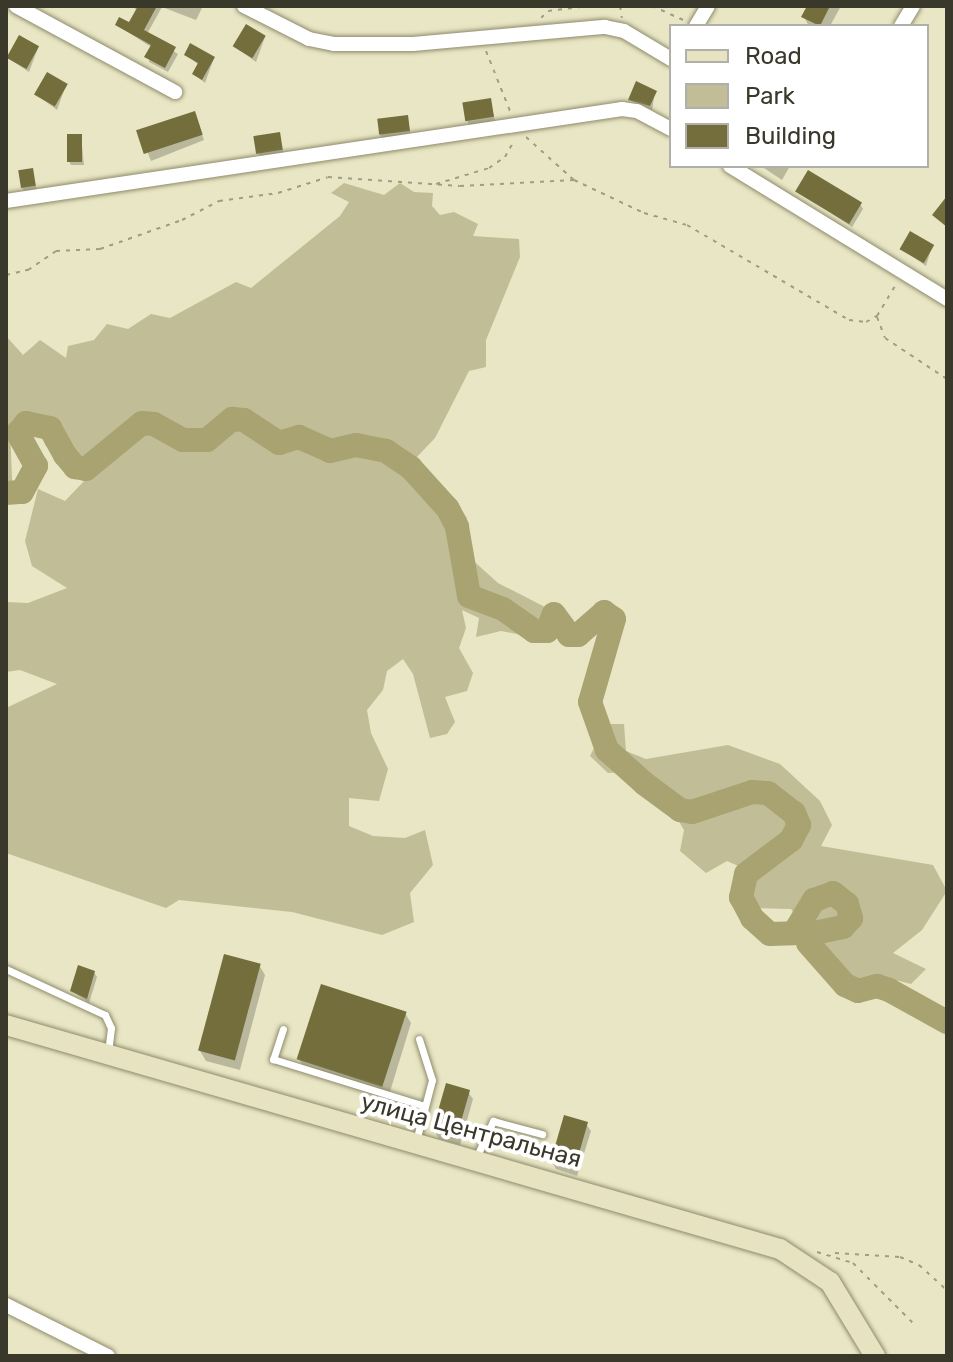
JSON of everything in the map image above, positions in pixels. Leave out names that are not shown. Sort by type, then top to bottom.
[{"type":"main road","name":"улица Центральная","points":[[6,1025],[738,1233],[800,1258],[830,1282],[875,1356]]},
{"type":"street","points":[[16,6],[175,92]]},
{"type":"street","points":[[244,6],[309,39],[334,44],[473,38],[605,27],[624,31],[669,58]]},
{"type":"street","points":[[698,24],[708,6]]},
{"type":"street","points":[[902,24],[913,6]]},
{"type":"street","points":[[6,201],[622,109],[649,115],[669,128]]},
{"type":"street","points":[[733,168],[947,299]]},
{"type":"street","points":[[6,1305],[108,1356]]},
{"type":"lane","points":[[6,969],[105,1015],[111,1028],[107,1055]]},
{"type":"lane","points":[[283,1029],[273,1059],[425,1106]]},
{"type":"lane","points":[[415,1143],[432,1080],[419,1039]]},
{"type":"lane","points":[[476,1160],[493,1121],[542,1134]]},
{"type":"path","points":[[524,34],[548,11],[589,6]]},
{"type":"path","points":[[652,6],[695,24]]},
{"type":"path","points":[[434,184],[489,168],[505,157],[514,144],[513,125],[491,56],[473,38]]},
{"type":"path","points":[[513,125],[574,180],[644,213],[687,225],[849,320],[866,322],[877,316],[903,273]]},
{"type":"path","points":[[6,275],[28,270],[56,251],[100,249],[182,220],[219,201],[278,193],[328,177],[434,184],[574,180]]},
{"type":"path","points":[[877,316],[885,338],[947,379]]},
{"type":"path","points":[[807,1251],[900,1257],[919,1265],[947,1290]]},
{"type":"path","points":[[833,1253],[853,1263],[916,1326]]},
{"type":"green space","points":[[344,183],[384,195],[400,183],[414,192],[433,193],[432,206],[440,215],[454,212],[478,224],[473,236],[519,239],[520,257],[486,340],[486,367],[469,371],[435,438],[415,459],[427,487],[451,495],[467,518],[467,555],[498,583],[545,607],[537,638],[501,631],[476,637],[479,618],[462,610],[466,628],[459,648],[473,673],[467,691],[445,697],[455,722],[447,734],[430,738],[413,674],[403,659],[387,671],[383,690],[367,710],[371,733],[388,769],[379,801],[349,798],[349,826],[373,836],[405,838],[425,830],[433,865],[410,893],[414,922],[382,935],[292,912],[179,900],[166,908],[6,853],[6,708],[57,684],[20,670],[6,672],[6,602],[28,603],[67,588],[32,566],[25,541],[38,489],[65,501],[87,478],[93,463],[65,462],[45,445],[44,437],[10,426],[13,504],[6,502],[6,336],[23,355],[40,340],[66,358],[68,346],[94,340],[107,324],[128,329],[151,314],[170,318],[236,282],[251,288],[340,216],[349,202],[331,193]]},
{"type":"green space","points":[[606,724],[624,724],[626,751],[646,759],[728,745],[780,764],[820,801],[832,825],[821,846],[933,865],[947,891],[922,930],[893,953],[926,969],[911,984],[880,976],[855,981],[827,962],[791,909],[749,908],[752,872],[727,861],[706,873],[680,851],[684,830],[669,805],[639,789],[625,772],[608,773],[590,756]]},
{"type":"building","points":[[138,6],[157,6],[144,30],[176,47],[165,68],[144,57],[151,45],[115,25],[119,17],[129,22]]},
{"type":"building","points":[[807,6],[830,6],[821,24],[801,17]]},
{"type":"building","points":[[246,24],[266,36],[252,58],[233,46]]},
{"type":"building","points":[[19,35],[39,46],[27,69],[6,58]]},
{"type":"building","points":[[190,43],[215,57],[202,80],[192,74],[198,63],[184,55]]},
{"type":"building","points":[[47,72],[68,84],[55,107],[34,95]]},
{"type":"building","points":[[636,81],[657,91],[650,106],[628,100]]},
{"type":"building","points":[[491,98],[494,117],[465,121],[462,103]]},
{"type":"building","points":[[195,111],[203,135],[144,154],[136,130]]},
{"type":"building","points":[[408,115],[410,131],[379,135],[377,119]]},
{"type":"building","points":[[280,132],[283,150],[256,154],[253,136]]},
{"type":"building","points":[[67,134],[82,134],[82,162],[67,162]]},
{"type":"building","points":[[33,168],[36,186],[21,188],[18,170]]},
{"type":"building","points":[[808,170],[862,202],[849,224],[795,191]]},
{"type":"building","points":[[947,196],[947,227],[932,215]]},
{"type":"building","points":[[910,231],[934,245],[924,263],[900,249]]},
{"type":"building","points":[[224,954],[261,964],[235,1060],[198,1051]]},
{"type":"building","points":[[78,965],[95,971],[87,999],[70,991]]},
{"type":"building","points":[[321,984],[407,1012],[382,1087],[297,1059]]},
{"type":"building","points":[[446,1083],[470,1090],[456,1139],[432,1132]]},
{"type":"building","points":[[564,1115],[588,1122],[575,1169],[550,1162]]},
{"type":"waterway","points":[[6,493],[22,492],[36,466],[18,433],[26,423],[50,428],[75,467],[86,469],[142,423],[154,424],[183,440],[207,440],[232,419],[244,420],[279,443],[299,437],[330,451],[356,445],[386,451],[411,468],[448,509],[457,527],[469,596],[503,609],[534,631],[547,631],[554,614],[569,635],[578,635],[604,612],[614,619],[590,702],[607,750],[645,784],[680,810],[692,812],[752,792],[768,793],[794,813],[799,825],[791,840],[746,874],[741,897],[752,918],[770,934],[794,933],[814,900],[833,893],[847,904],[851,918],[843,927],[811,934],[808,943],[845,985],[858,991],[877,986],[889,990],[947,1022]]}]
